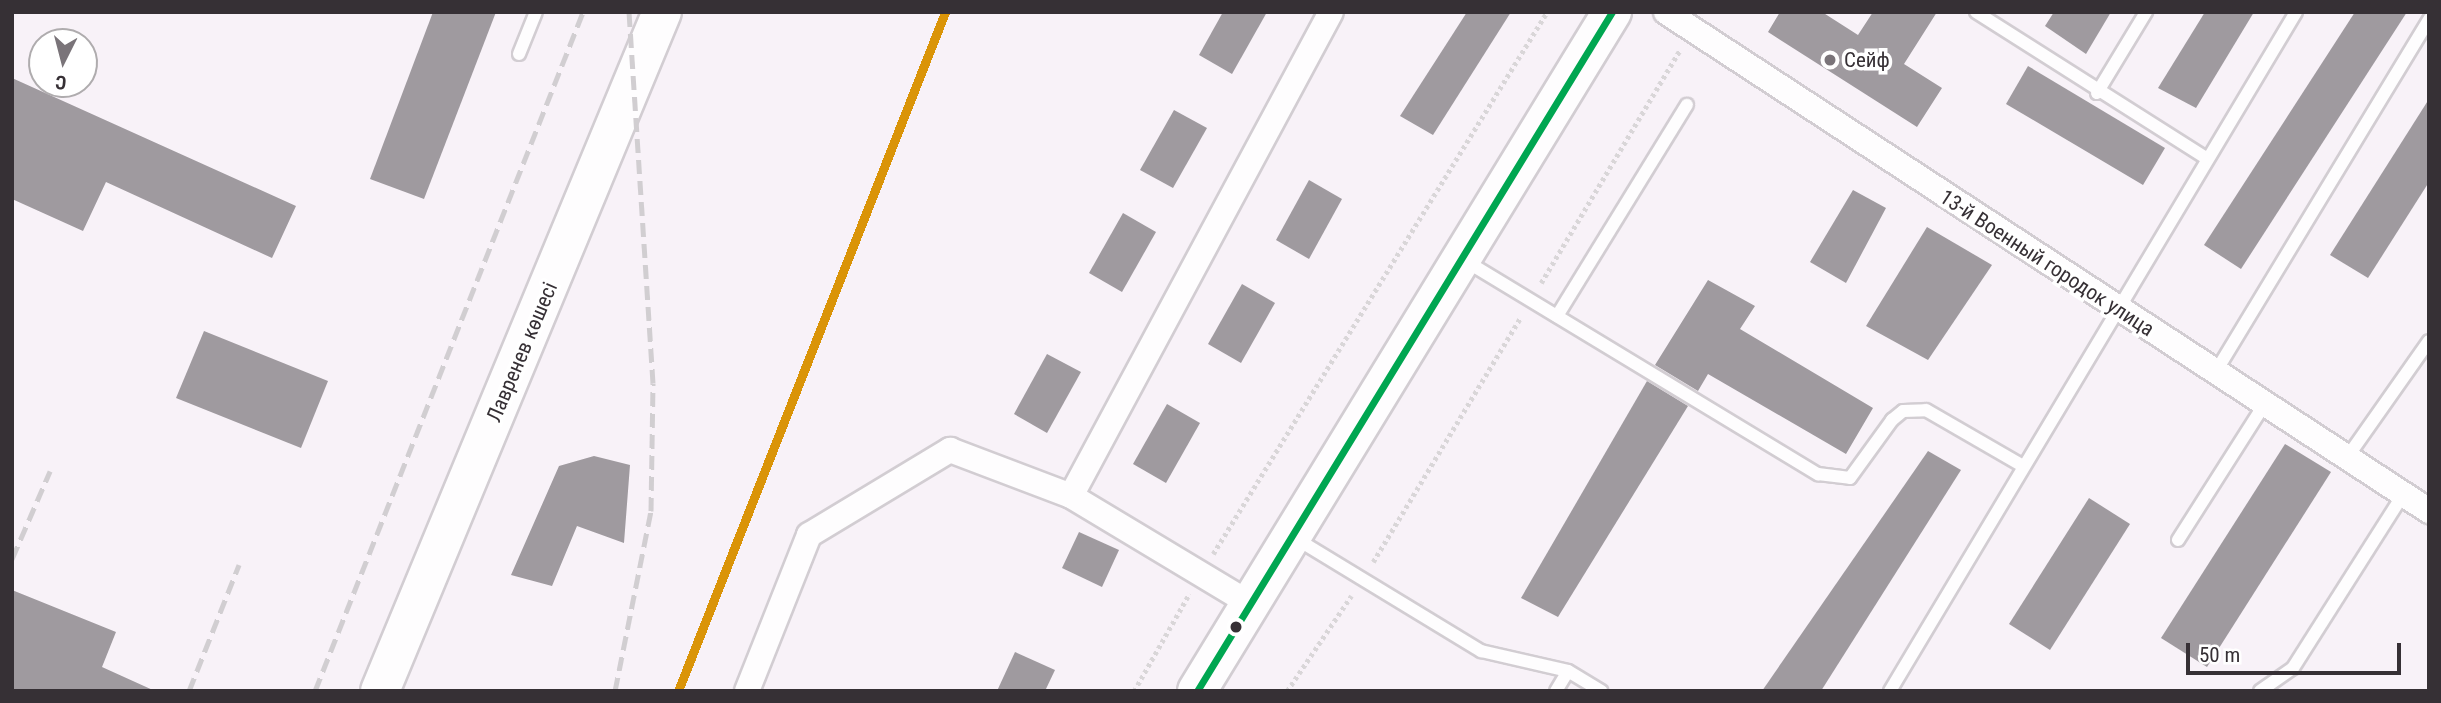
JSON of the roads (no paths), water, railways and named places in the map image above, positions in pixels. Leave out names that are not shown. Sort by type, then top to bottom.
[{"type":"main road","name":"Лавренев көшесі","points":[[380,691],[663,12]]},
{"type":"main road","points":[[1197,691],[1254,606],[1612,12]]},
{"type":"street","points":[[1071,496],[1331,12]]},
{"type":"street","name":"13-й Военный городок улица","points":[[1667,12],[2119,311],[2429,510]]},
{"type":"street","points":[[747,691],[809,535],[950,450],[1071,496],[1254,606]]},
{"type":"lane","points":[[519,54],[536,12]]},
{"type":"lane","points":[[1976,12],[2097,93],[2206,158]]},
{"type":"lane","points":[[2097,93],[2146,12]]},
{"type":"lane","points":[[1890,691],[2023,466],[2119,311],[2206,158],[2296,12]]},
{"type":"lane","points":[[2215,373],[2429,19]]},
{"type":"lane","points":[[1558,316],[1687,105]]},
{"type":"lane","points":[[1463,259],[1836,481],[1850,478],[1903,411],[1926,410],[2023,466]]},
{"type":"lane","points":[[2346,459],[2429,341]]},
{"type":"lane","points":[[2178,540],[2264,405]]},
{"type":"lane","points":[[2260,691],[2293,668],[2403,495]]},
{"type":"lane","points":[[1295,538],[1482,650],[1568,671],[1601,691]]},
{"type":"lane","points":[[1556,691],[1568,671]]},
{"type":"railway","points":[[315,691],[583,12]]},
{"type":"railway","points":[[615,691],[651,511],[653,383],[629,12]]},
{"type":"railway","points":[[12,559],[50,471]]},
{"type":"railway","points":[[189,691],[239,565]]},
{"type":"place","name":"Сейф","points":[[1830,60]]}]
